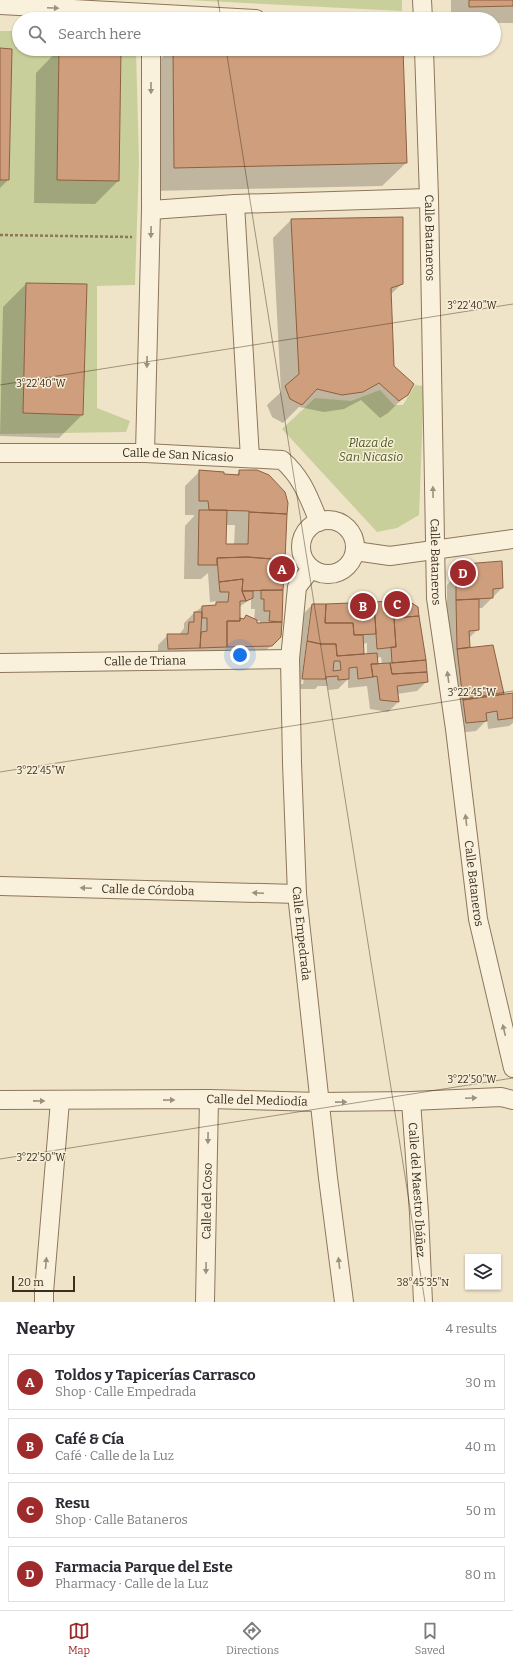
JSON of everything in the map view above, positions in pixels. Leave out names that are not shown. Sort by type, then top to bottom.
[{"type":"street","points":[[422,0],[423,12]]},
{"type":"street","points":[[0,5],[95,12]]},
{"type":"street","points":[[145,453],[151,210],[150,56]]},
{"type":"street","name":"Calle Bataneros","points":[[424,56],[429,198],[436,598],[455,729],[478,919],[513,1068]]},
{"type":"street","points":[[151,210],[235,204],[429,198]]},
{"type":"street","points":[[235,204],[250,458]]},
{"type":"street","name":"Calle de San Nicasio","points":[[0,453],[145,453],[282,460],[294,471],[305,488],[319,522]]},
{"type":"street","points":[[332,520],[345,526],[353,537],[355,551],[349,564],[338,572],[324,574],[311,569],[303,557],[301,543],[307,530],[319,522],[332,520]]},
{"type":"street","points":[[355,551],[390,556],[513,539]]},
{"type":"street","name":"Calle Empedrada","points":[[311,569],[297,587],[290,659],[297,894],[344,1302]]},
{"type":"street","name":"Calle de Triana","points":[[0,663],[290,659]]},
{"type":"street","name":"Calle de Córdoba","points":[[0,886],[297,894]]},
{"type":"street","name":"Calle del Mediodía","points":[[0,1100],[60,1101],[209,1099],[320,1102],[411,1101],[501,1096],[513,1100]]},
{"type":"street","name":"Calle del Coso","points":[[205,1302],[209,1099]]},
{"type":"street","points":[[44,1302],[60,1101]]},
{"type":"street","name":"Calle del Maestro Ibáñez","points":[[411,1101],[419,1213],[423,1302]]},
{"type":"path","points":[[0,235],[136,238]]},
{"type":"green space","points":[[187,0],[402,0],[402,11]]},
{"type":"green space","points":[[0,31],[12,31],[12,49],[0,48]]},
{"type":"green space","points":[[12,49],[12,56],[59,56],[57,180],[119,181],[121,56],[136,56],[139,162],[135,285],[97,286],[97,408],[130,421],[126,432],[0,434],[0,180],[9,180]],"holes":[[[26,283],[87,284],[83,415],[23,413]]]},
{"type":"green space","name":"Plaza de San Nicasio","points":[[415,385],[424,386],[419,515],[397,528],[377,532],[282,429],[315,398],[351,401],[380,390],[394,405],[403,405]]},
{"type":"building","points":[[469,0],[513,0],[513,6],[469,7]]},
{"type":"building","points":[[0,48],[12,49],[9,180],[0,180]]},
{"type":"building","points":[[59,56],[121,56],[119,181],[57,180]]},
{"type":"building","points":[[173,56],[403,56],[407,163],[174,168]]},
{"type":"building","points":[[403,217],[403,284],[391,288],[394,366],[414,384],[408,395],[399,401],[379,383],[363,392],[342,395],[317,389],[302,405],[290,399],[285,386],[299,374],[291,219]]},
{"type":"building","points":[[26,283],[87,284],[83,415],[23,413]]},
{"type":"building","points":[[199,470],[239,475],[239,470],[257,470],[269,475],[285,492],[288,503],[287,514],[209,510],[208,501],[199,501]]},
{"type":"building","points":[[199,510],[227,510],[226,544],[248,544],[249,512],[287,514],[285,560],[247,557],[217,558],[217,565],[198,565]]},
{"type":"building","points":[[247,557],[285,560],[283,590],[242,591],[243,579],[219,582],[217,558]]},
{"type":"building","points":[[502,561],[503,588],[493,589],[493,598],[456,600],[456,574],[465,564]]},
{"type":"building","points":[[243,579],[242,591],[246,601],[240,601],[240,621],[227,621],[227,647],[200,648],[201,632],[207,631],[207,618],[202,618],[202,606],[216,605],[216,602],[228,602],[229,592],[220,592],[219,582]]},
{"type":"building","points":[[261,590],[283,590],[282,622],[269,621],[270,611],[264,611],[264,599],[261,599]]},
{"type":"building","points":[[242,591],[253,591],[253,598],[246,601]]},
{"type":"building","points":[[479,599],[479,630],[469,631],[470,647],[457,649],[456,600]]},
{"type":"building","points":[[407,600],[418,607],[419,616],[394,618],[396,647],[377,649],[374,602]]},
{"type":"building","points":[[374,602],[376,634],[354,635],[353,623],[325,623],[326,604]]},
{"type":"building","points":[[312,604],[326,604],[325,623],[353,623],[354,635],[363,635],[364,654],[337,656],[336,644],[321,644],[307,641]]},
{"type":"building","points":[[194,612],[202,612],[200,648],[168,649],[167,634],[188,634],[189,622],[194,622]]},
{"type":"building","points":[[246,615],[257,620],[257,623],[282,622],[281,637],[272,646],[227,647],[227,621],[240,621],[240,618],[244,619]]},
{"type":"building","points":[[419,616],[426,660],[392,663],[391,647],[396,647],[394,618]]},
{"type":"building","points":[[307,641],[321,644],[336,644],[337,656],[377,653],[378,664],[371,664],[373,677],[358,679],[357,667],[349,668],[349,679],[338,680],[338,676],[326,677],[326,679],[302,679]],"holes":[[[334,661],[340,661],[341,670],[333,671]]]},
{"type":"building","points":[[493,645],[504,694],[463,700],[457,649]]},
{"type":"building","points":[[426,660],[427,672],[392,674],[390,663]]},
{"type":"building","points":[[390,663],[392,674],[427,672],[428,682],[397,686],[399,702],[380,700],[377,676],[373,677],[371,664]]},
{"type":"building","points":[[513,693],[513,718],[498,720],[497,711],[486,713],[487,721],[466,723],[463,700]]},
{"type":"place","name":"Toldos y Tapicerías Carrasco","points":[[282,569]]},
{"type":"place","name":"Farmacia Parque del Este","points":[[463,573]]},
{"type":"place","name":"Resu","points":[[397,604]]},
{"type":"place","name":"Café & Cía","points":[[363,606]]}]
